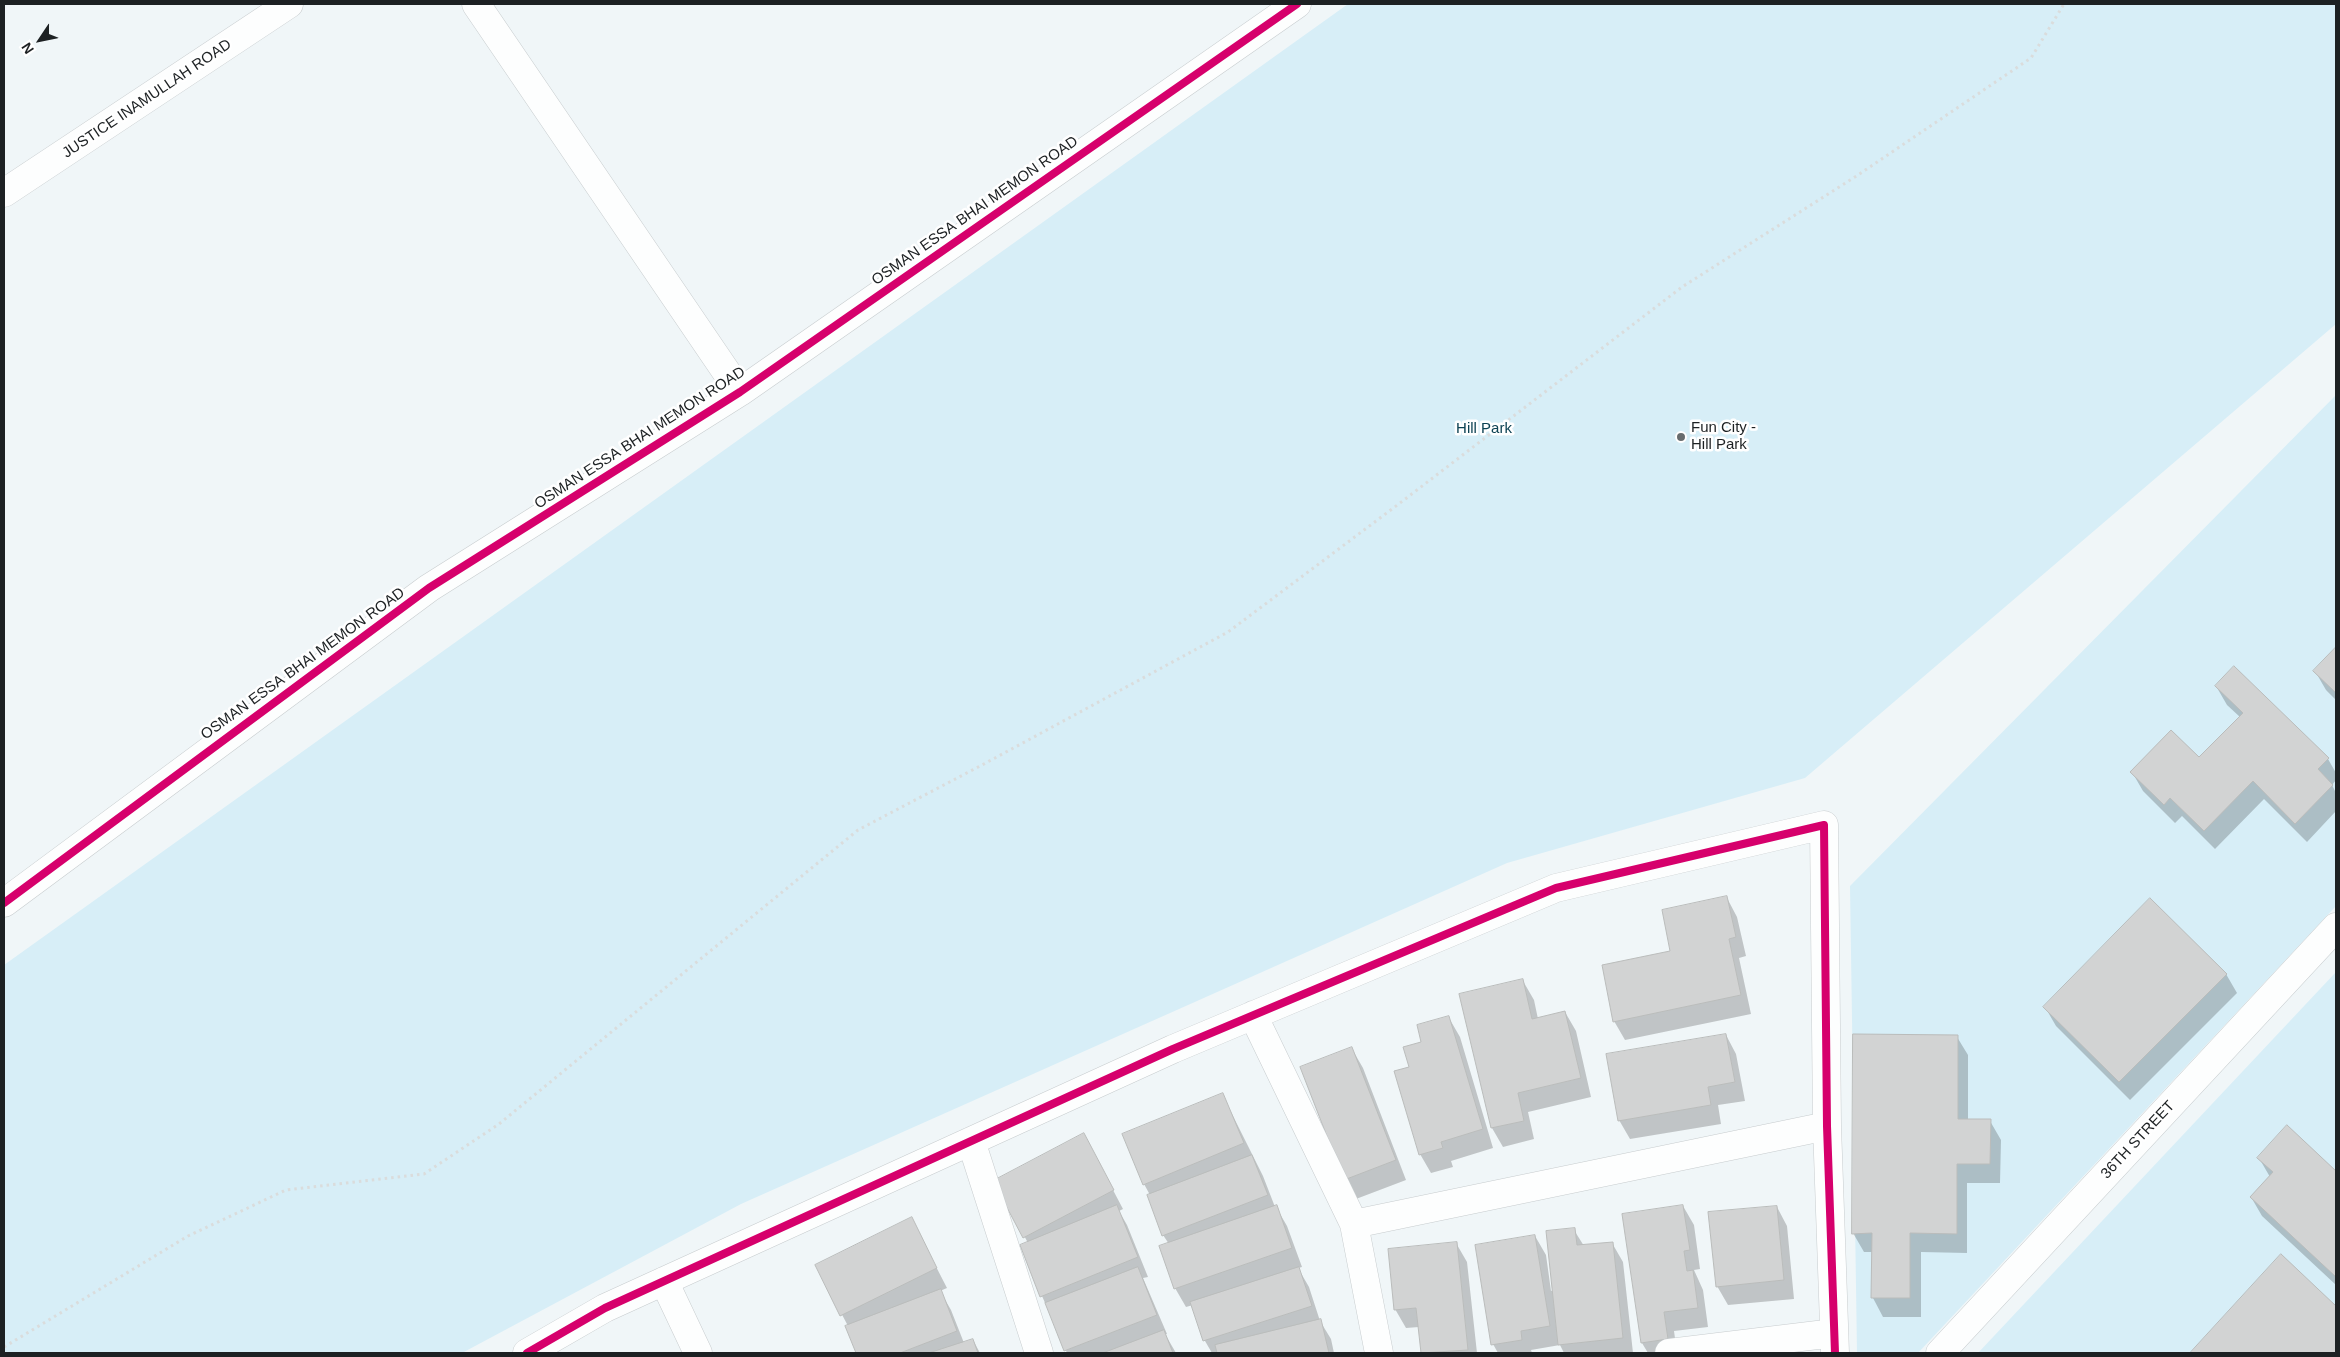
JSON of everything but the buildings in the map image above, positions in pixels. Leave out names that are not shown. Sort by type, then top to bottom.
[{"type":"street","name":"JUSTICE INAMULLAH ROAD","points":[[4,193],[289,4]]},
{"type":"street","points":[[476,4],[740,392]]},
{"type":"street","name":"OSMAN ESSA BHAI MEMON ROAD","points":[[4,903],[429,588],[740,392],[1297,4]]},
{"type":"street","points":[[527,1353],[605,1308],[1173,1049],[1556,888],[1824,825],[1827,1126],[1834,1343],[1669,1353]]},
{"type":"street","name":"36TH STREET","points":[[1940,1353],[2336,927]]},
{"type":"street","points":[[1253,1015],[1354,1224],[1379,1353]]},
{"type":"street","points":[[1354,1224],[1827,1126]]},
{"type":"street","points":[[971,1141],[1039,1353]]},
{"type":"street","points":[[664,1282],[698,1353]]},
{"type":"path","points":[[4,1347],[188,1236],[286,1190],[424,1174],[499,1124],[858,830],[982,766],[1228,632],[1682,287],[1858,175],[2031,58],[2064,4]]},
{"type":"green space","name":"Hill Park","points":[[1348,4],[2336,4],[2336,324],[1805,778],[1507,863],[741,1204],[462,1353],[4,1353],[4,965]]},
{"type":"green space","points":[[2336,395],[2336,906],[1918,1353],[1857,1353],[1850,886]]},
{"type":"green space","points":[[2336,972],[2336,1353],[1978,1353]]},
{"type":"cycle path","points":[[4,903],[429,588],[740,392],[1297,4]]},
{"type":"cycle path","points":[[527,1353],[605,1308],[1173,1049],[1556,888],[1824,825],[1827,1126],[1835,1353]]},
{"type":"place","name":"Fun City - Hill Park","points":[[1681,437]]}]
